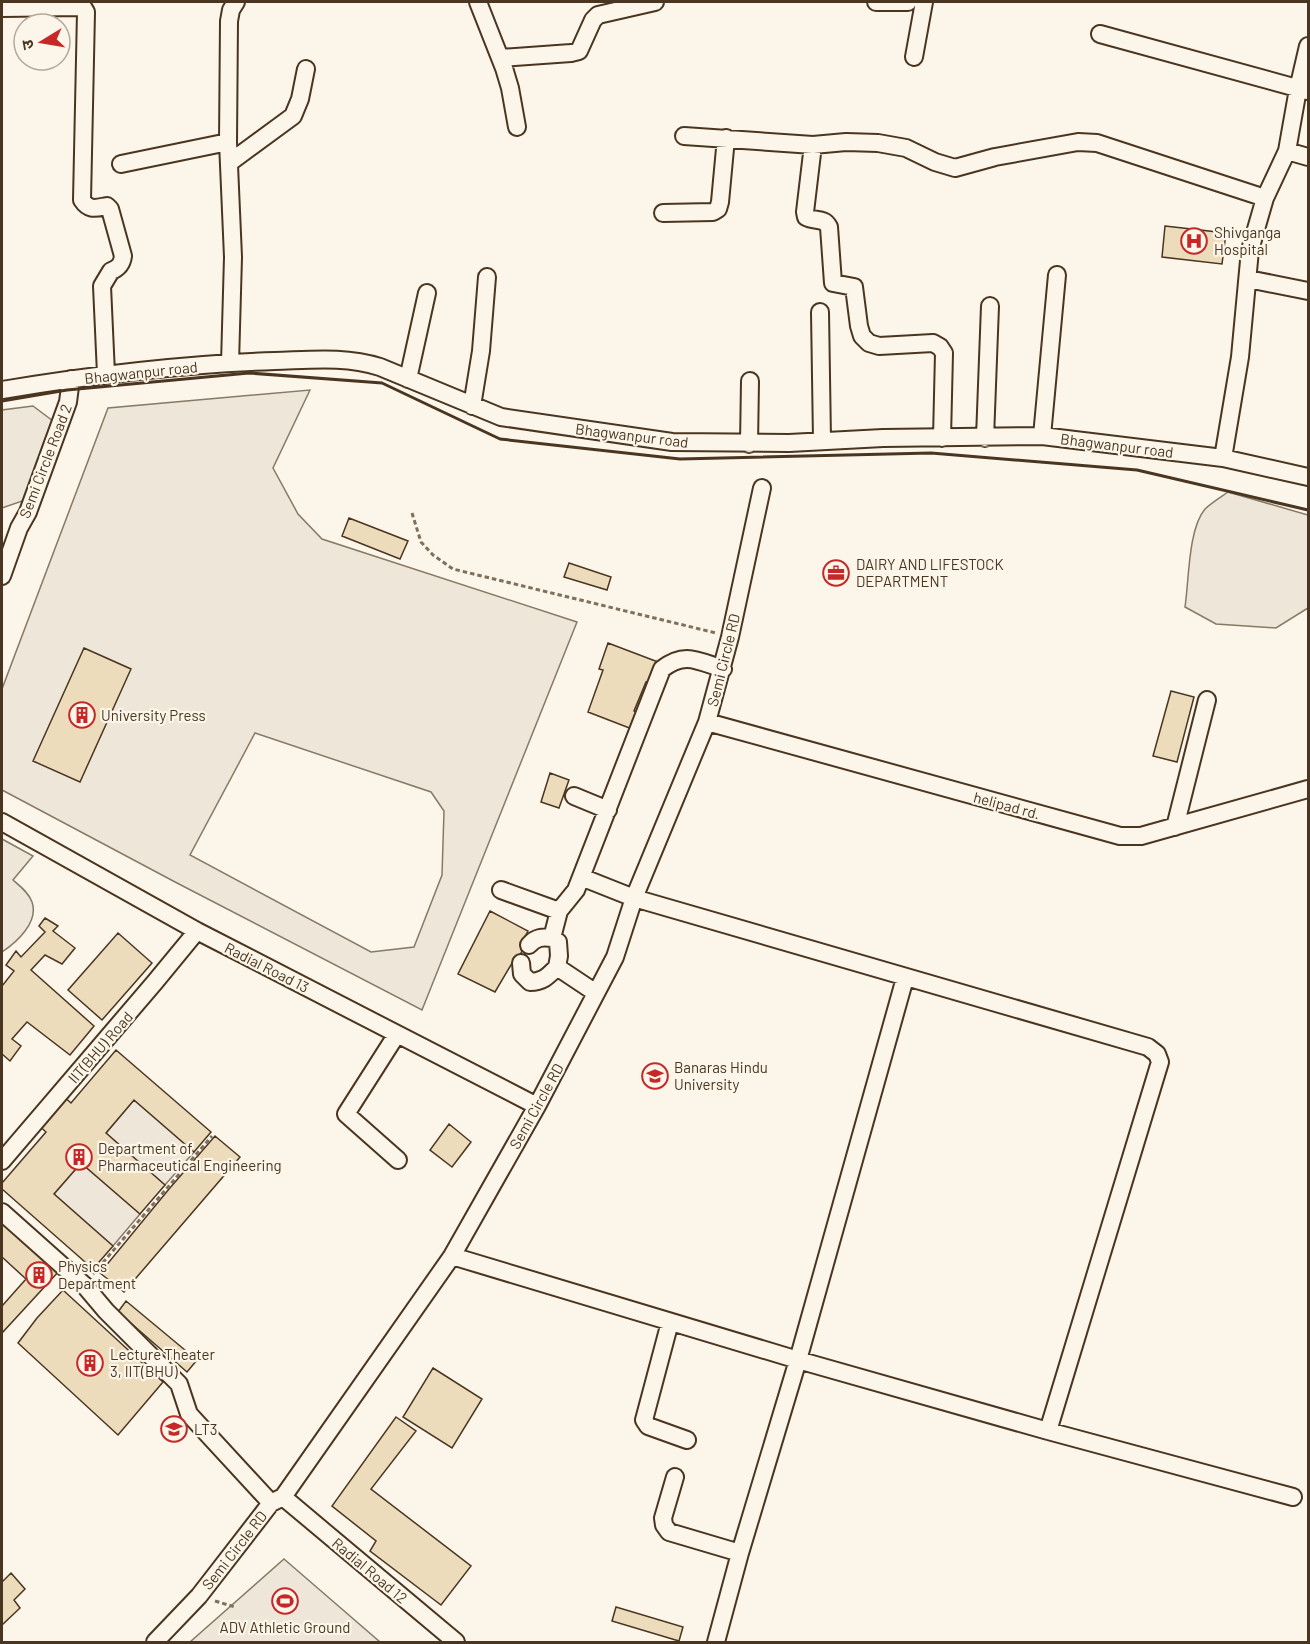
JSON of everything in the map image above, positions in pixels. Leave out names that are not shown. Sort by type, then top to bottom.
[{"type":"street","points":[[230,363],[233,257],[228,142],[229,21],[231,10],[236,2]]},
{"type":"street","points":[[477,2],[510,88],[517,127]]},
{"type":"street","points":[[500,58],[579,51],[598,15],[656,2]]},
{"type":"street","points":[[876,2],[908,2]]},
{"type":"street","points":[[914,57],[924,2]]},
{"type":"street","points":[[3,6],[79,6],[83,7],[86,12],[82,200],[86,206],[91,208],[107,206],[110,209],[123,256],[122,263],[117,269],[111,271],[102,286],[106,374]]},
{"type":"street","points":[[1100,34],[1303,90]]},
{"type":"street","points":[[1223,458],[1240,357],[1250,250],[1265,198],[1287,151],[1303,90],[1308,46]]},
{"type":"street","points":[[229,163],[293,116],[300,99],[306,69]]},
{"type":"street","points":[[684,136],[813,145],[846,142],[895,145],[915,151],[944,166],[955,168],[995,157],[1078,142],[1096,143],[1265,198]]},
{"type":"street","points":[[663,213],[713,212],[717,209],[720,202],[726,138]]},
{"type":"street","points":[[121,164],[228,142]]},
{"type":"street","points":[[813,145],[805,212],[806,217],[811,220],[822,220],[829,227],[833,283],[854,287],[859,326],[862,336],[869,343],[879,346],[933,343],[940,347],[944,353],[942,438]]},
{"type":"street","points":[[1287,151],[1308,157]]},
{"type":"street","points":[[1042,436],[1057,275]]},
{"type":"street","points":[[472,406],[481,351],[487,277]]},
{"type":"street","points":[[1248,279],[1308,291]]},
{"type":"street","points":[[408,379],[427,293]]},
{"type":"street","points":[[986,438],[990,306]]},
{"type":"street","points":[[820,312],[822,440]]},
{"type":"street","name":"Bhagwanpur road","points":[[2,390],[106,374],[230,363],[341,358],[362,361],[501,417],[672,442],[749,444],[822,440],[1042,436],[1223,458],[1308,477]]},
{"type":"street","name":"Semi Circle Road 2","points":[[2,576],[68,402],[71,379]]},
{"type":"street","points":[[749,444],[750,381]]},
{"type":"street","name":"Semi Circle RD","points":[[155,1642],[199,1596],[277,1500],[452,1256],[537,1106],[615,957],[634,898],[707,722],[723,669],[762,488]]},
{"type":"street","points":[[2,528],[19,528]]},
{"type":"street","points":[[552,938],[560,911],[569,902],[581,877],[662,669],[673,660],[687,657],[723,669]]},
{"type":"street","points":[[1175,827],[1207,700]]},
{"type":"street","name":"helipad rd.","points":[[707,722],[1120,836],[1141,836],[1308,789]]},
{"type":"street","points":[[574,796],[608,810]]},
{"type":"street","name":"Radial Road 13","points":[[2,822],[196,931],[537,1106]]},
{"type":"street","points":[[581,877],[634,898],[1148,1047],[1157,1054],[1160,1062],[1048,1431]]},
{"type":"street","points":[[501,890],[560,911]]},
{"type":"street","name":"IIT(BHU) Road","points":[[2,1161],[196,931]]},
{"type":"street","points":[[521,963],[522,974],[530,982],[538,982],[546,978],[557,967],[560,957],[558,942],[552,938],[542,937],[534,939],[529,945]]},
{"type":"street","points":[[557,967],[596,993]]},
{"type":"street","points":[[716,1642],[905,978]]},
{"type":"street","points":[[398,1034],[346,1114],[398,1160]]},
{"type":"street","points":[[2,1212],[84,1285]]},
{"type":"street","points":[[452,1256],[798,1360],[1293,1497]]},
{"type":"street","name":"Radial Road 12","points":[[84,1285],[106,1311],[179,1384],[189,1414],[277,1500],[456,1642]]},
{"type":"street","points":[[670,1322],[644,1420],[648,1426],[687,1440]]},
{"type":"street","points":[[675,1477],[663,1518],[664,1525],[669,1532],[740,1553]]},
{"type":"path","points":[[412,513],[421,542],[433,555],[453,569],[730,637]]},
{"type":"path","points":[[84,1285],[212,1136]]},
{"type":"shaded area","points":[[310,390],[273,468],[298,514],[322,539],[577,622],[422,1010],[2,790],[2,689],[108,408]],"holes":[[[255,733],[431,792],[444,811],[442,875],[414,947],[371,952],[190,855]]]},
{"type":"shaded area","points":[[33,406],[57,424],[37,496],[2,508],[2,410]]},
{"type":"shaded area","points":[[1228,492],[1308,515],[1308,608],[1276,628],[1216,624],[1185,607],[1192,542],[1199,518],[1207,507]]},
{"type":"shaded area","points":[[2,839],[33,856],[13,880],[29,896],[33,909],[30,924],[25,931],[2,952]]},
{"type":"shaded area","points":[[134,1100],[194,1152],[165,1185],[106,1133]]},
{"type":"shaded area","points":[[81,1163],[140,1214],[113,1246],[54,1194]]},
{"type":"shaded area","name":"ADV Athletic Ground","points":[[284,1559],[380,1642],[190,1642]]},
{"type":"building","points":[[1165,226],[1226,233],[1222,264],[1162,257]]},
{"type":"building","points":[[349,518],[408,541],[400,559],[342,536]]},
{"type":"building","points":[[569,563],[611,577],[607,590],[564,577]]},
{"type":"building","points":[[608,643],[658,662],[651,681],[646,682],[634,711],[638,713],[632,729],[588,712],[603,670],[599,669]]},
{"type":"building","name":"University Press","points":[[84,648],[131,669],[80,782],[33,761]]},
{"type":"building","points":[[1171,691],[1194,697],[1177,762],[1153,756]]},
{"type":"building","points":[[550,773],[569,780],[559,808],[541,802]]},
{"type":"building","points":[[490,911],[528,931],[521,944],[525,945],[518,959],[515,958],[495,992],[458,974]]},
{"type":"building","points":[[45,918],[58,926],[53,931],[75,948],[62,964],[45,955],[31,970],[94,1026],[70,1055],[27,1022],[12,1039],[21,1046],[10,1061],[2,1054],[2,986],[14,971],[6,965],[16,951],[21,957],[45,932],[39,926]]},
{"type":"building","points":[[118,933],[152,963],[102,1020],[68,990]]},
{"type":"building","name":"Department of Pharmaceutical Engineering","points":[[116,1050],[211,1132],[194,1152],[134,1100],[106,1133],[165,1185],[140,1214],[81,1163],[54,1194],[113,1246],[93,1269],[2,1189],[2,1183],[46,1132],[36,1123],[61,1094],[71,1103]]},
{"type":"building","points":[[449,1124],[471,1142],[452,1167],[430,1150]]},
{"type":"building","points":[[215,1136],[240,1157],[124,1292],[100,1273]]},
{"type":"building","name":"Physics Department","points":[[2,1220],[60,1270],[2,1333],[2,1306],[26,1279],[2,1257]]},
{"type":"building","name":"Lecture Theater 3, IIT(BHU)","points":[[63,1290],[163,1382],[118,1435],[18,1343]]},
{"type":"building","points":[[126,1301],[197,1360],[187,1372],[118,1312]]},
{"type":"building","points":[[433,1368],[482,1399],[452,1448],[403,1417]]},
{"type":"building","points":[[396,1417],[416,1431],[371,1489],[471,1566],[441,1605],[370,1551],[376,1541],[332,1506]]},
{"type":"building","points":[[11,1573],[25,1589],[14,1600],[20,1608],[2,1625],[2,1582]]},
{"type":"building","points":[[616,1607],[683,1627],[679,1641],[612,1621]]},
{"type":"wall","points":[[2,401],[67,390],[249,373],[382,383],[500,439],[680,459],[931,453],[1137,470],[1308,510]]},
{"type":"place","name":"Shivganga Hospital","points":[[1194,241]]},
{"type":"place","name":"DAIRY AND LIFESTOCK DEPARTMENT","points":[[836,573]]},
{"type":"place","name":"University Press","points":[[82,715]]},
{"type":"place","name":"Banaras Hindu University","points":[[655,1076]]},
{"type":"place","name":"Department of Pharmaceutical Engineering","points":[[79,1157]]},
{"type":"place","name":"Physics Department","points":[[39,1275]]},
{"type":"place","name":"Lecture Theater 3, IIT(BHU)","points":[[90,1363]]},
{"type":"place","name":"LT3","points":[[174,1429]]},
{"type":"place","name":"ADV Athletic Ground","points":[[285,1601]]}]
